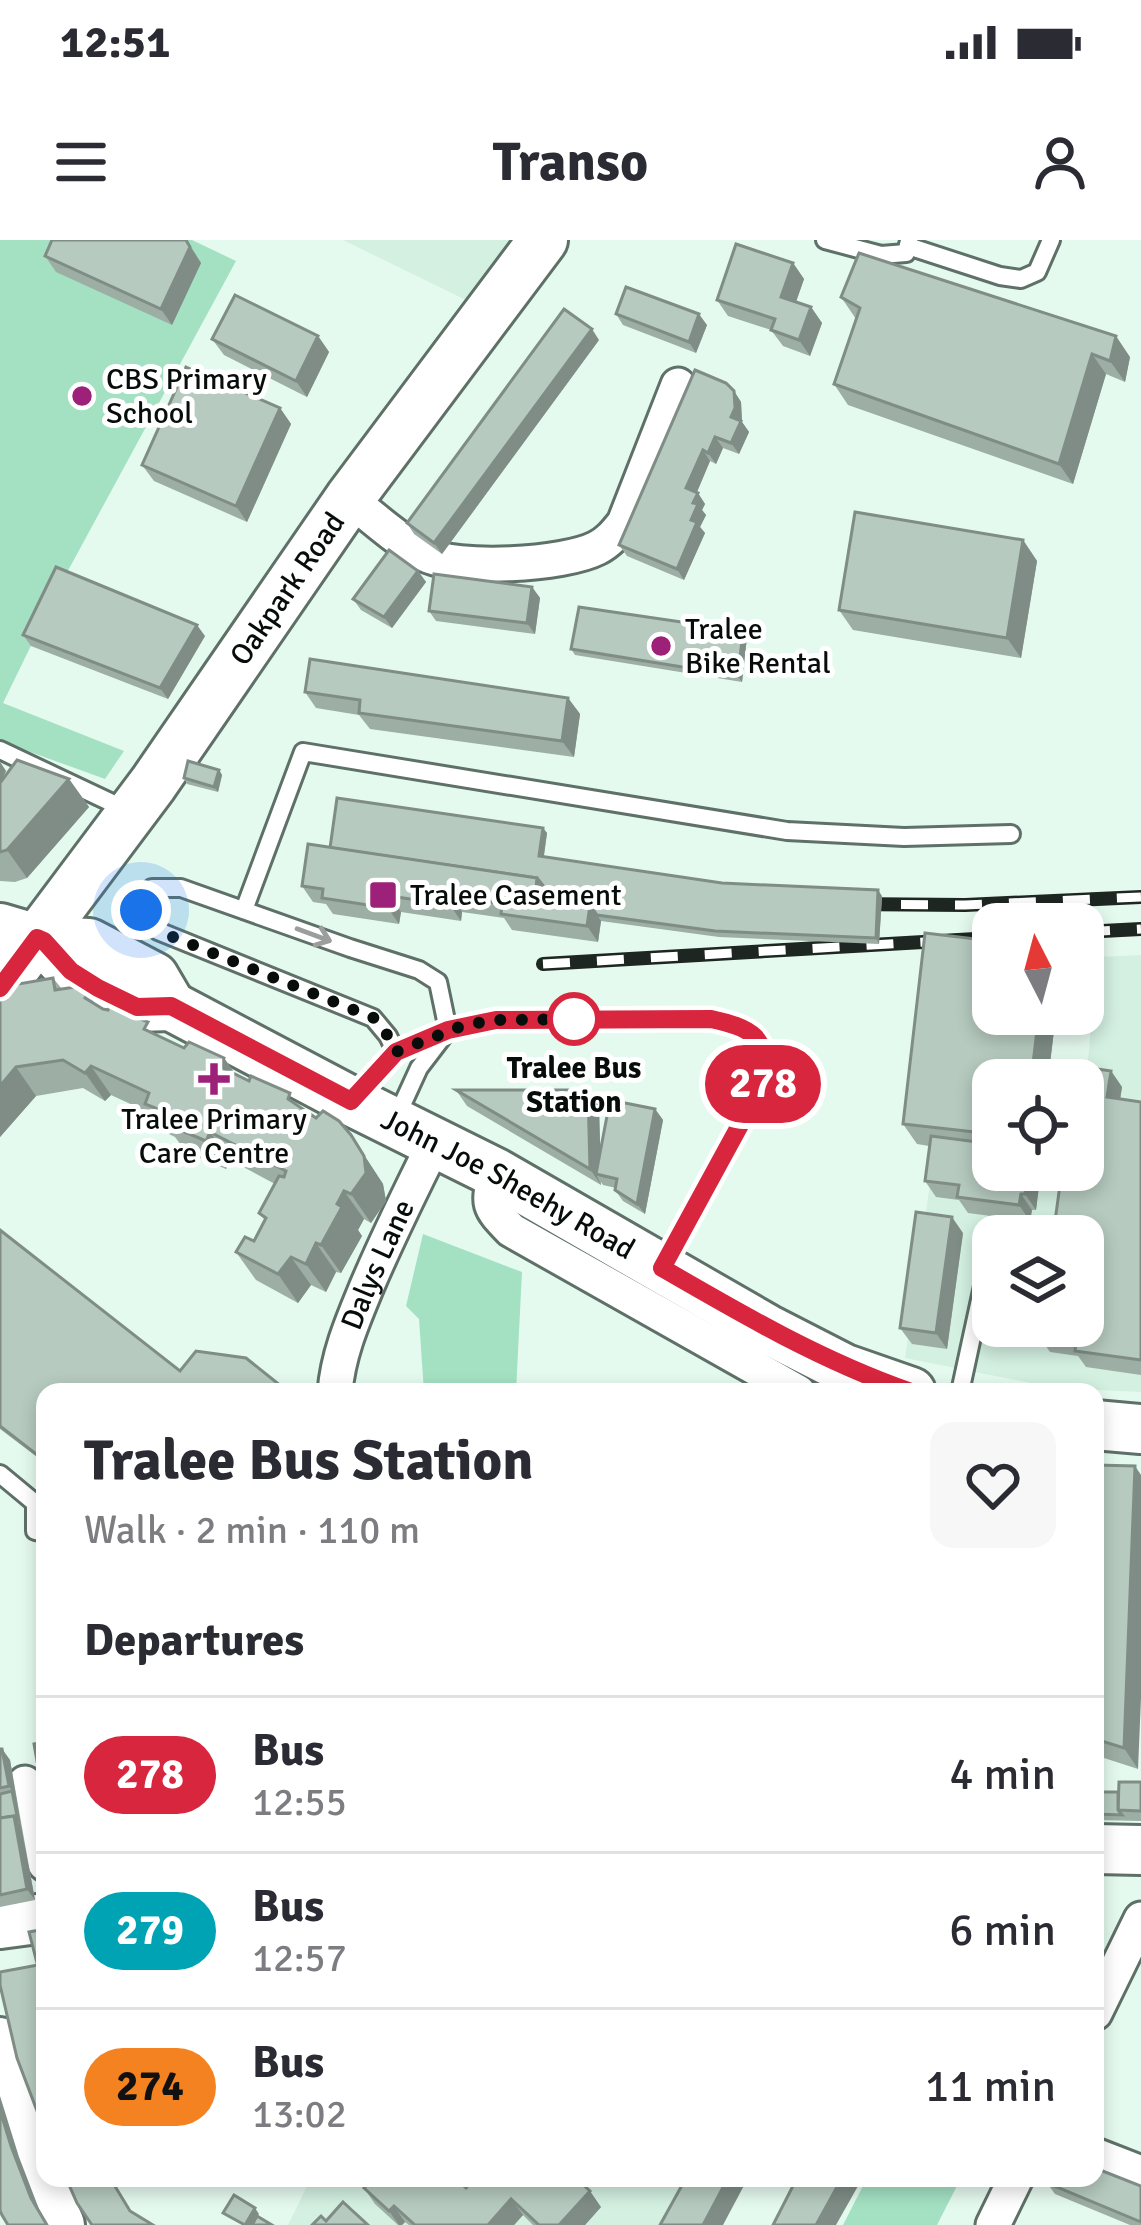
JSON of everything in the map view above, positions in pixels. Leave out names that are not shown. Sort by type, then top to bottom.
[{"type":"main road","name":"Oakpark Road","points":[[0,988],[27,936],[132,812],[349,499],[543,240]]},
{"type":"main road","name":"John Joe Sheehy Road","points":[[27,936],[98,988],[137,1007],[171,1006],[496,1173],[767,1329],[845,1369],[885,1383]]},
{"type":"main road","points":[[1104,1426],[1141,1429]]},
{"type":"main road","points":[[1104,1849],[1141,1850]]},
{"type":"main road","points":[[0,1924],[36,1919]]},
{"type":"main road","points":[[0,2042],[36,2166]]},
{"type":"main road","points":[[43,2187],[60,2225]]},
{"type":"street","points":[[349,499],[422,554],[445,562],[541,562],[593,551],[610,541],[623,523],[678,386]]},
{"type":"street","name":"Dalys Lane","points":[[336,1383],[347,1332],[388,1235],[415,1132]]},
{"type":"street","points":[[496,1173],[489,1200],[512,1230],[782,1383]]},
{"type":"street","points":[[25,1783],[36,1828]]},
{"type":"street","points":[[1104,1995],[1141,1919]]},
{"type":"street","points":[[1104,2159],[1141,2173]]},
{"type":"street","points":[[993,2225],[1012,2187]]},
{"type":"lane","points":[[825,240],[881,255],[906,253],[909,243],[1021,279],[1037,272],[1051,240]]},
{"type":"lane","points":[[0,750],[132,812]]},
{"type":"lane","points":[[244,910],[303,752],[787,831],[904,837],[1010,834]]},
{"type":"lane","points":[[396,1052],[374,1018],[158,931],[141,910],[152,888],[182,888],[419,970],[438,982],[448,1030],[419,1068],[415,1132]]},
{"type":"lane","points":[[351,1101],[396,1052],[448,1030],[496,1020],[711,1019],[740,1025],[759,1039],[766,1061],[764,1081],[662,1268]]},
{"type":"lane","points":[[961,1383],[972,1334]]},
{"type":"lane","points":[[0,1474],[35,1503],[36,1531]]},
{"type":"shaded area","points":[[343,240],[520,240],[472,303]]},
{"type":"shaded area","points":[[1141,955],[1141,1392],[1104,1390],[1104,1383],[1031,1383],[905,1358],[934,1156],[972,1165],[972,1191],[1104,1191],[1104,1059],[1088,1059],[1090,1035],[1104,1035],[1104,957]]},
{"type":"shaded area","points":[[307,2187],[710,2187],[688,2225],[288,2225]]},
{"type":"green space","name":"CBS Primary School","points":[[0,240],[192,240],[236,261],[64,578],[3,703],[124,751],[105,779],[0,741]]},
{"type":"green space","points":[[423,1234],[522,1272],[516,1383],[423,1383],[419,1319],[406,1306]]},
{"type":"green space","points":[[862,2187],[956,2187],[937,2225],[843,2225]]},
{"type":"building","points":[[52,240],[186,240],[190,247],[161,309],[45,256]]},
{"type":"building","points":[[736,244],[793,263],[781,297],[811,307],[799,340],[771,330],[775,319],[717,300]]},
{"type":"building","points":[[859,253],[1116,336],[1110,361],[1092,354],[1059,464],[834,384],[860,308],[841,297]]},
{"type":"building","points":[[626,287],[699,314],[689,342],[616,314]]},
{"type":"building","points":[[235,295],[318,336],[296,381],[212,339]]},
{"type":"building","points":[[564,309],[592,329],[434,543],[407,523]]},
{"type":"building","points":[[186,367],[280,408],[236,506],[142,465]]},
{"type":"building","points":[[695,370],[734,391],[731,417],[741,421],[731,443],[715,437],[708,453],[703,450],[686,488],[698,493],[691,520],[697,522],[677,569],[619,545]]},
{"type":"building","points":[[855,512],[1023,540],[1007,638],[839,610]]},
{"type":"building","points":[[389,550],[418,571],[384,617],[353,599]]},
{"type":"building","points":[[56,567],[197,625],[160,688],[23,635]]},
{"type":"building","points":[[434,574],[532,587],[527,623],[429,611]]},
{"type":"building","name":"Tralee Bike Rental","points":[[579,607],[743,631],[738,676],[571,649]]},
{"type":"building","points":[[310,659],[568,698],[562,741],[359,713],[360,700],[305,692]]},
{"type":"building","points":[[17,760],[69,779],[7,850],[0,852],[0,783]]},
{"type":"building","points":[[188,761],[219,770],[214,787],[184,778]]},
{"type":"building","points":[[337,798],[543,828],[539,856],[722,883],[878,890],[876,938],[715,931],[597,915],[590,905],[543,898],[545,888],[537,878],[330,848]]},
{"type":"building","points":[[308,844],[537,878],[535,897],[590,905],[587,926],[501,914],[502,904],[451,896],[450,905],[390,896],[388,908],[322,898],[323,889],[302,886]]},
{"type":"building","points":[[925,933],[972,939],[972,1035],[1036,1035],[1034,1059],[972,1059],[972,1132],[903,1124]]},
{"type":"building","points":[[53,978],[55,990],[75,987],[103,1009],[109,1006],[148,1022],[144,1029],[184,1048],[189,1042],[224,1058],[221,1067],[249,1081],[251,1076],[290,1093],[288,1099],[316,1118],[323,1111],[339,1121],[364,1156],[366,1173],[351,1194],[344,1191],[337,1204],[342,1207],[306,1264],[291,1257],[278,1274],[236,1252],[245,1237],[254,1241],[266,1218],[259,1213],[286,1171],[210,1132],[206,1141],[166,1124],[168,1113],[145,1104],[149,1093],[91,1066],[85,1073],[63,1060],[16,1067],[0,1086],[1,987]]},
{"type":"building","points":[[1104,1070],[1111,1071],[1107,1097],[1141,1102],[1141,1360],[1075,1351],[1075,1347],[1104,1347],[1104,1215],[1056,1215],[1059,1191],[1104,1191]]},
{"type":"building","name":"Tralee Bus Station","points":[[456,1090],[588,1090],[590,1169]]},
{"type":"building","points":[[610,1100],[655,1109],[637,1204],[615,1190],[617,1179],[596,1174]]},
{"type":"building","points":[[931,1136],[972,1141],[972,1191],[1025,1191],[1019,1205],[957,1197],[959,1185],[925,1181]]},
{"type":"building","points":[[916,1212],[952,1217],[936,1333],[900,1328]]},
{"type":"building","points":[[0,1230],[180,1371],[196,1351],[246,1358],[277,1383],[36,1383],[36,1454],[0,1426]]},
{"type":"building","points":[[1104,1465],[1135,1466],[1124,1748],[1104,1742]]},
{"type":"building","points":[[0,1749],[9,1786],[0,1788]]},
{"type":"building","points":[[1119,1782],[1141,1782],[1141,1811],[1118,1810]]},
{"type":"building","points":[[12,1791],[18,1821],[14,1816],[0,1818],[0,1794]]},
{"type":"building","points":[[1104,1792],[1118,1792],[1122,1815],[1104,1814]]},
{"type":"building","points":[[14,1816],[27,1889],[0,1895],[0,1818]]},
{"type":"building","points":[[36,1931],[36,1959],[29,1932]]},
{"type":"building","points":[[36,1965],[36,2108],[17,2058],[0,1972]]},
{"type":"building","points":[[0,2110],[31,2198],[47,2225],[8,2225],[0,2211]]},
{"type":"building","points":[[1104,2172],[1141,2186],[1141,2222],[1057,2187],[1104,2187]]},
{"type":"building","points":[[70,2187],[115,2187],[130,2211],[153,2225],[92,2225]]},
{"type":"building","points":[[586,2187],[590,2191],[559,2225],[539,2225],[511,2199],[488,2225],[415,2225],[394,2206],[389,2211],[364,2188]]},
{"type":"building","points":[[681,2187],[723,2187],[703,2225],[660,2225]]},
{"type":"building","points":[[792,2187],[837,2187],[816,2225],[773,2225]]},
{"type":"building","points":[[234,2195],[255,2208],[245,2225],[223,2213]]},
{"type":"building","points":[[343,2202],[368,2225],[312,2225],[321,2216],[326,2221]]},
{"type":"railway","points":[[847,904],[965,905],[1141,897]]},
{"type":"railway","points":[[1104,931],[1141,929]]},
{"type":"railway","points":[[543,964],[972,939]]},
{"type":"bus line","name":"278","points":[[0,988],[37,938],[71,971],[98,988],[137,1007],[171,1006],[351,1101],[396,1052],[464,1025],[496,1020],[711,1019],[740,1025],[759,1039],[766,1061],[764,1081],[662,1268],[767,1329],[845,1369],[885,1383]]},
{"type":"place","name":"CBS Primary School","points":[[82,396]]},
{"type":"place","name":"Tralee Bike Rental","points":[[661,646]]},
{"type":"place","name":"Tralee Casement","points":[[383,895]]},
{"type":"place","name":"Tralee Bus Station","points":[[574,1019]]},
{"type":"place","name":"Tralee Primary Care Centre","points":[[214,1079]]},
{"type":"route","points":[[141,910],[158,931],[374,1018],[396,1052],[464,1025],[574,1019]]}]
